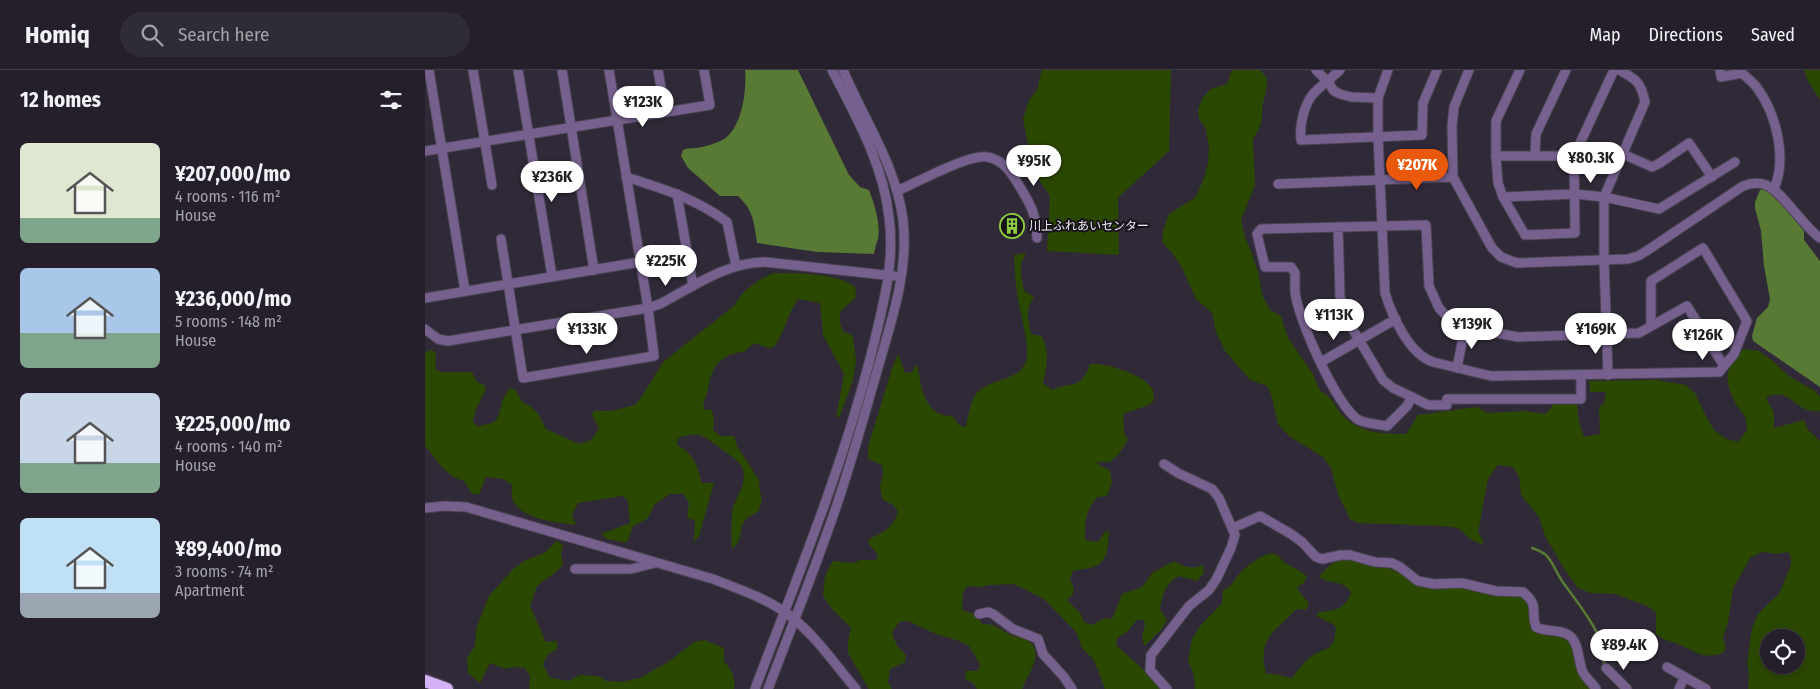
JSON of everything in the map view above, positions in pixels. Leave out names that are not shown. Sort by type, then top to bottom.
[{"type":"highway","points":[[425,680],[447,689]]},
{"type":"street","points":[[429,70],[465,291]]},
{"type":"street","points":[[473,70],[492,184]]},
{"type":"street","points":[[519,70],[553,276]]},
{"type":"street","points":[[562,70],[595,270]]},
{"type":"street","points":[[501,239],[523,378],[654,356],[609,70]]},
{"type":"street","points":[[658,70],[665,112]]},
{"type":"street","points":[[425,151],[710,105],[704,70]]},
{"type":"street","points":[[755,689],[824,508],[853,423],[889,275],[891,252],[890,218],[880,172],[872,151],[832,70]]},
{"type":"street","points":[[768,689],[833,516],[850,464],[895,308],[903,260],[903,221],[897,191],[880,144],[843,70]]},
{"type":"street","points":[[1316,70],[1334,91],[1340,94],[1351,97],[1378,98]]},
{"type":"street","points":[[1340,70],[1313,95],[1300,130],[1301,140],[1422,135],[1423,103],[1437,70]]},
{"type":"street","points":[[1388,70],[1378,98],[1381,226],[1385,292],[1389,306],[1410,346],[1416,353],[1424,359],[1491,376],[1719,372],[1734,354],[1747,321],[1703,248],[1651,281],[1651,325]]},
{"type":"street","points":[[1469,70],[1454,106],[1452,126],[1453,177],[1491,248],[1501,257],[1517,263],[1628,259],[1638,256],[1743,186],[1760,183],[1768,185],[1775,190],[1801,220],[1820,238]]},
{"type":"street","points":[[1521,70],[1496,121],[1496,156],[1498,183],[1503,197],[1525,235],[1575,233],[1574,156],[1614,70]]},
{"type":"street","points":[[1535,155],[1536,134],[1566,70]]},
{"type":"street","points":[[1608,375],[1604,197],[1645,102],[1642,89],[1635,79],[1619,70]]},
{"type":"street","points":[[1720,70],[1721,77],[1742,73],[1757,88],[1769,108],[1778,140],[1778,180],[1775,190]]},
{"type":"street","points":[[1623,154],[1652,167],[1661,163],[1689,143],[1712,176]]},
{"type":"street","points":[[1496,156],[1574,156]]},
{"type":"street","points":[[897,191],[971,159],[986,157],[994,159],[1010,171],[1033,207],[1037,222],[1037,238]]},
{"type":"street","points":[[1503,197],[1575,194],[1604,197],[1659,209],[1735,162]]},
{"type":"street","points":[[626,177],[677,194],[718,215],[727,222],[735,266]]},
{"type":"street","points":[[1278,184],[1453,177]]},
{"type":"street","points":[[677,194],[693,286]]},
{"type":"street","points":[[1412,397],[1407,406],[1387,426],[1358,420],[1351,413],[1337,396],[1311,342],[1295,293],[1295,273],[1291,267],[1265,267],[1257,234],[1261,229],[1426,225],[1429,286],[1439,308],[1452,322],[1465,328],[1518,337],[1639,333],[1687,306],[1724,366]]},
{"type":"street","points":[[1338,227],[1339,296],[1343,313],[1383,380],[1393,388],[1428,405],[1447,405],[1447,399],[1581,399],[1581,375]]},
{"type":"street","points":[[425,298],[640,262]]},
{"type":"street","points":[[425,329],[443,341],[647,308],[660,304],[735,266],[753,262],[901,276]]},
{"type":"street","points":[[1321,362],[1396,319]]},
{"type":"street","points":[[1457,368],[1465,328]]},
{"type":"street","points":[[1164,464],[1178,473],[1212,489],[1219,498],[1235,535],[1234,542],[1217,578],[1209,590],[1189,606],[1151,655],[1150,670],[1167,689]]},
{"type":"street","points":[[425,508],[445,506],[466,507],[713,579],[755,596],[795,619],[827,651],[856,689]]},
{"type":"street","points":[[1233,528],[1260,516],[1291,534],[1302,542],[1316,557],[1322,559],[1350,555],[1400,566],[1418,581],[1434,584],[1462,583],[1497,592],[1523,592],[1532,601],[1536,627],[1541,630],[1558,631],[1570,635],[1574,642],[1583,673],[1596,689]]},
{"type":"street","points":[[575,570],[631,569],[655,563]]},
{"type":"street","points":[[979,614],[988,612],[993,614],[1013,629],[1037,639],[1043,654],[1072,689]]},
{"type":"street","points":[[1667,667],[1706,689]]},
{"type":"street","points":[[1606,668],[1627,689]]},
{"type":"street","points":[[1679,689],[1685,678]]},
{"type":"shaded area","points":[[745,70],[798,70],[849,175],[860,187],[869,190],[879,227],[874,254],[817,252],[757,243],[750,212],[738,196],[720,196],[688,168],[681,156],[683,150],[697,148],[724,139],[735,126],[744,97]]},
{"type":"shaded area","points":[[1042,70],[1171,70],[1169,151],[1118,198],[1119,255],[1047,251],[1050,196],[1034,173],[1023,119],[1029,100],[1037,90]]},
{"type":"shaded area","points":[[1232,70],[1260,70],[1266,77],[1267,87],[1262,108],[1262,119],[1253,139],[1255,185],[1241,220],[1245,237],[1258,272],[1263,297],[1270,310],[1281,316],[1288,338],[1313,374],[1320,391],[1331,400],[1343,416],[1357,426],[1380,433],[1406,434],[1418,415],[1477,407],[1487,413],[1524,411],[1546,414],[1556,401],[1577,403],[1579,422],[1584,437],[1600,434],[1599,407],[1604,403],[1606,392],[1590,392],[1589,381],[1656,380],[1686,385],[1695,393],[1714,430],[1726,439],[1738,442],[1747,430],[1746,422],[1745,417],[1731,395],[1728,373],[1730,366],[1743,349],[1759,351],[1789,376],[1815,391],[1820,397],[1820,411],[1805,409],[1783,396],[1766,397],[1774,413],[1774,428],[1804,420],[1808,430],[1820,441],[1820,689],[1748,689],[1749,673],[1747,664],[1752,628],[1758,614],[1779,594],[1791,565],[1791,556],[1787,552],[1777,554],[1762,552],[1751,557],[1733,588],[1728,622],[1723,637],[1726,648],[1723,653],[1709,656],[1699,654],[1656,634],[1656,613],[1649,607],[1615,594],[1590,593],[1578,588],[1545,536],[1539,517],[1521,495],[1519,476],[1513,467],[1498,465],[1488,479],[1478,532],[1483,540],[1483,545],[1470,539],[1458,528],[1358,523],[1350,519],[1338,494],[1331,468],[1323,457],[1289,436],[1278,424],[1271,394],[1267,386],[1250,380],[1225,351],[1216,332],[1212,313],[1196,299],[1182,268],[1162,242],[1163,231],[1169,214],[1195,198],[1203,181],[1208,164],[1209,146],[1205,127],[1199,119],[1198,110],[1203,97],[1211,89],[1227,84]]},
{"type":"shaded area","points":[[1804,70],[1820,70],[1820,100],[1807,79]]},
{"type":"shaded area","points":[[1766,189],[1775,195],[1804,231],[1804,240],[1820,261],[1820,387],[1753,341],[1752,336],[1757,318],[1768,307],[1770,299],[1764,266],[1761,231],[1755,208],[1755,202],[1760,190]]},
{"type":"shaded area","points":[[1025,253],[1021,267],[1024,291],[1034,297],[1028,311],[1031,334],[1041,336],[1047,353],[1043,383],[1052,390],[1076,383],[1083,378],[1090,364],[1104,365],[1123,370],[1141,378],[1152,388],[1154,397],[1154,400],[1149,405],[1123,414],[1124,433],[1128,440],[1118,455],[1110,462],[1096,462],[1110,470],[1112,482],[1107,496],[1097,497],[1090,507],[1086,522],[1085,540],[1098,542],[1104,533],[1109,530],[1107,552],[1098,565],[1073,571],[1070,579],[1074,588],[1073,594],[1067,600],[1080,613],[1084,622],[1092,625],[1105,618],[1112,619],[1122,594],[1142,587],[1152,573],[1174,561],[1188,567],[1203,565],[1204,573],[1197,581],[1179,576],[1168,585],[1163,594],[1160,609],[1167,620],[1161,630],[1144,646],[1142,636],[1145,625],[1144,620],[1137,620],[1127,632],[1117,638],[1116,645],[1155,680],[1160,689],[1105,689],[1094,660],[1082,648],[1076,632],[1044,599],[1014,584],[982,587],[968,586],[963,592],[962,610],[977,615],[982,624],[994,626],[1011,635],[1021,637],[1034,648],[1036,654],[1035,661],[1022,689],[977,689],[973,683],[965,679],[966,671],[978,671],[980,664],[969,646],[908,621],[899,622],[892,633],[897,646],[906,655],[905,662],[890,669],[888,682],[892,689],[869,689],[848,653],[851,628],[832,609],[823,596],[825,576],[833,561],[853,563],[861,560],[876,560],[878,555],[869,544],[869,539],[888,528],[894,521],[898,511],[893,505],[882,499],[880,486],[883,474],[882,465],[868,459],[868,447],[892,368],[898,354],[905,373],[912,372],[917,364],[923,392],[930,405],[941,415],[952,416],[959,425],[966,427],[976,394],[988,385],[1017,373],[1023,368],[1026,361],[1026,337],[1016,288],[1014,255]]},
{"type":"shaded area","points":[[773,273],[828,276],[848,282],[855,287],[856,297],[840,312],[840,323],[843,331],[853,336],[856,361],[853,380],[840,416],[836,418],[844,374],[823,335],[820,303],[798,299],[774,347],[768,348],[754,343],[744,352],[727,356],[714,368],[703,403],[705,410],[712,410],[713,430],[721,436],[734,436],[737,446],[759,480],[762,500],[758,512],[745,520],[739,540],[732,549],[732,511],[742,486],[743,470],[735,459],[702,436],[694,434],[678,438],[677,445],[692,457],[702,483],[714,483],[699,536],[694,542],[695,520],[687,518],[689,503],[684,494],[670,494],[655,504],[647,519],[633,526],[627,543],[607,539],[601,534],[630,523],[628,501],[623,496],[578,503],[572,515],[576,525],[541,519],[517,507],[512,499],[512,485],[503,479],[486,477],[479,494],[472,494],[464,481],[453,477],[441,466],[425,446],[425,352],[432,350],[436,354],[435,369],[441,372],[472,372],[477,382],[483,384],[486,389],[476,409],[473,421],[478,427],[492,423],[497,419],[504,396],[511,388],[516,390],[522,402],[537,412],[546,429],[579,444],[591,440],[599,429],[592,414],[594,411],[612,411],[635,405],[663,362],[735,305],[751,286]]},
{"type":"shaded area","points":[[557,541],[563,545],[561,554],[563,565],[537,586],[530,606],[546,642],[557,641],[557,649],[547,655],[543,665],[550,678],[569,681],[580,675],[598,676],[606,681],[622,682],[640,678],[668,662],[694,642],[704,640],[724,648],[724,661],[732,674],[734,689],[529,689],[530,676],[525,668],[513,667],[506,669],[490,663],[480,683],[468,673],[467,658],[475,646],[476,629],[489,596],[513,569],[524,561],[544,553]]},
{"type":"shaded area","points":[[1270,553],[1278,555],[1285,563],[1299,570],[1307,577],[1304,583],[1297,587],[1309,603],[1306,610],[1297,609],[1269,637],[1264,652],[1266,674],[1292,678],[1308,659],[1329,648],[1334,641],[1336,628],[1333,624],[1316,616],[1319,612],[1339,608],[1345,603],[1351,593],[1341,584],[1319,577],[1332,564],[1346,559],[1477,592],[1525,598],[1531,606],[1533,629],[1564,635],[1572,644],[1576,665],[1591,689],[1195,689],[1194,676],[1188,660],[1192,639],[1201,625],[1222,603],[1223,590],[1232,585],[1237,576],[1251,564]]},
{"type":"waterway","points":[[1532,548],[1546,555],[1590,621],[1602,645],[1603,666]]},
{"type":"place","name":"川上ふれあいセンター","points":[[1012,226]]}]
